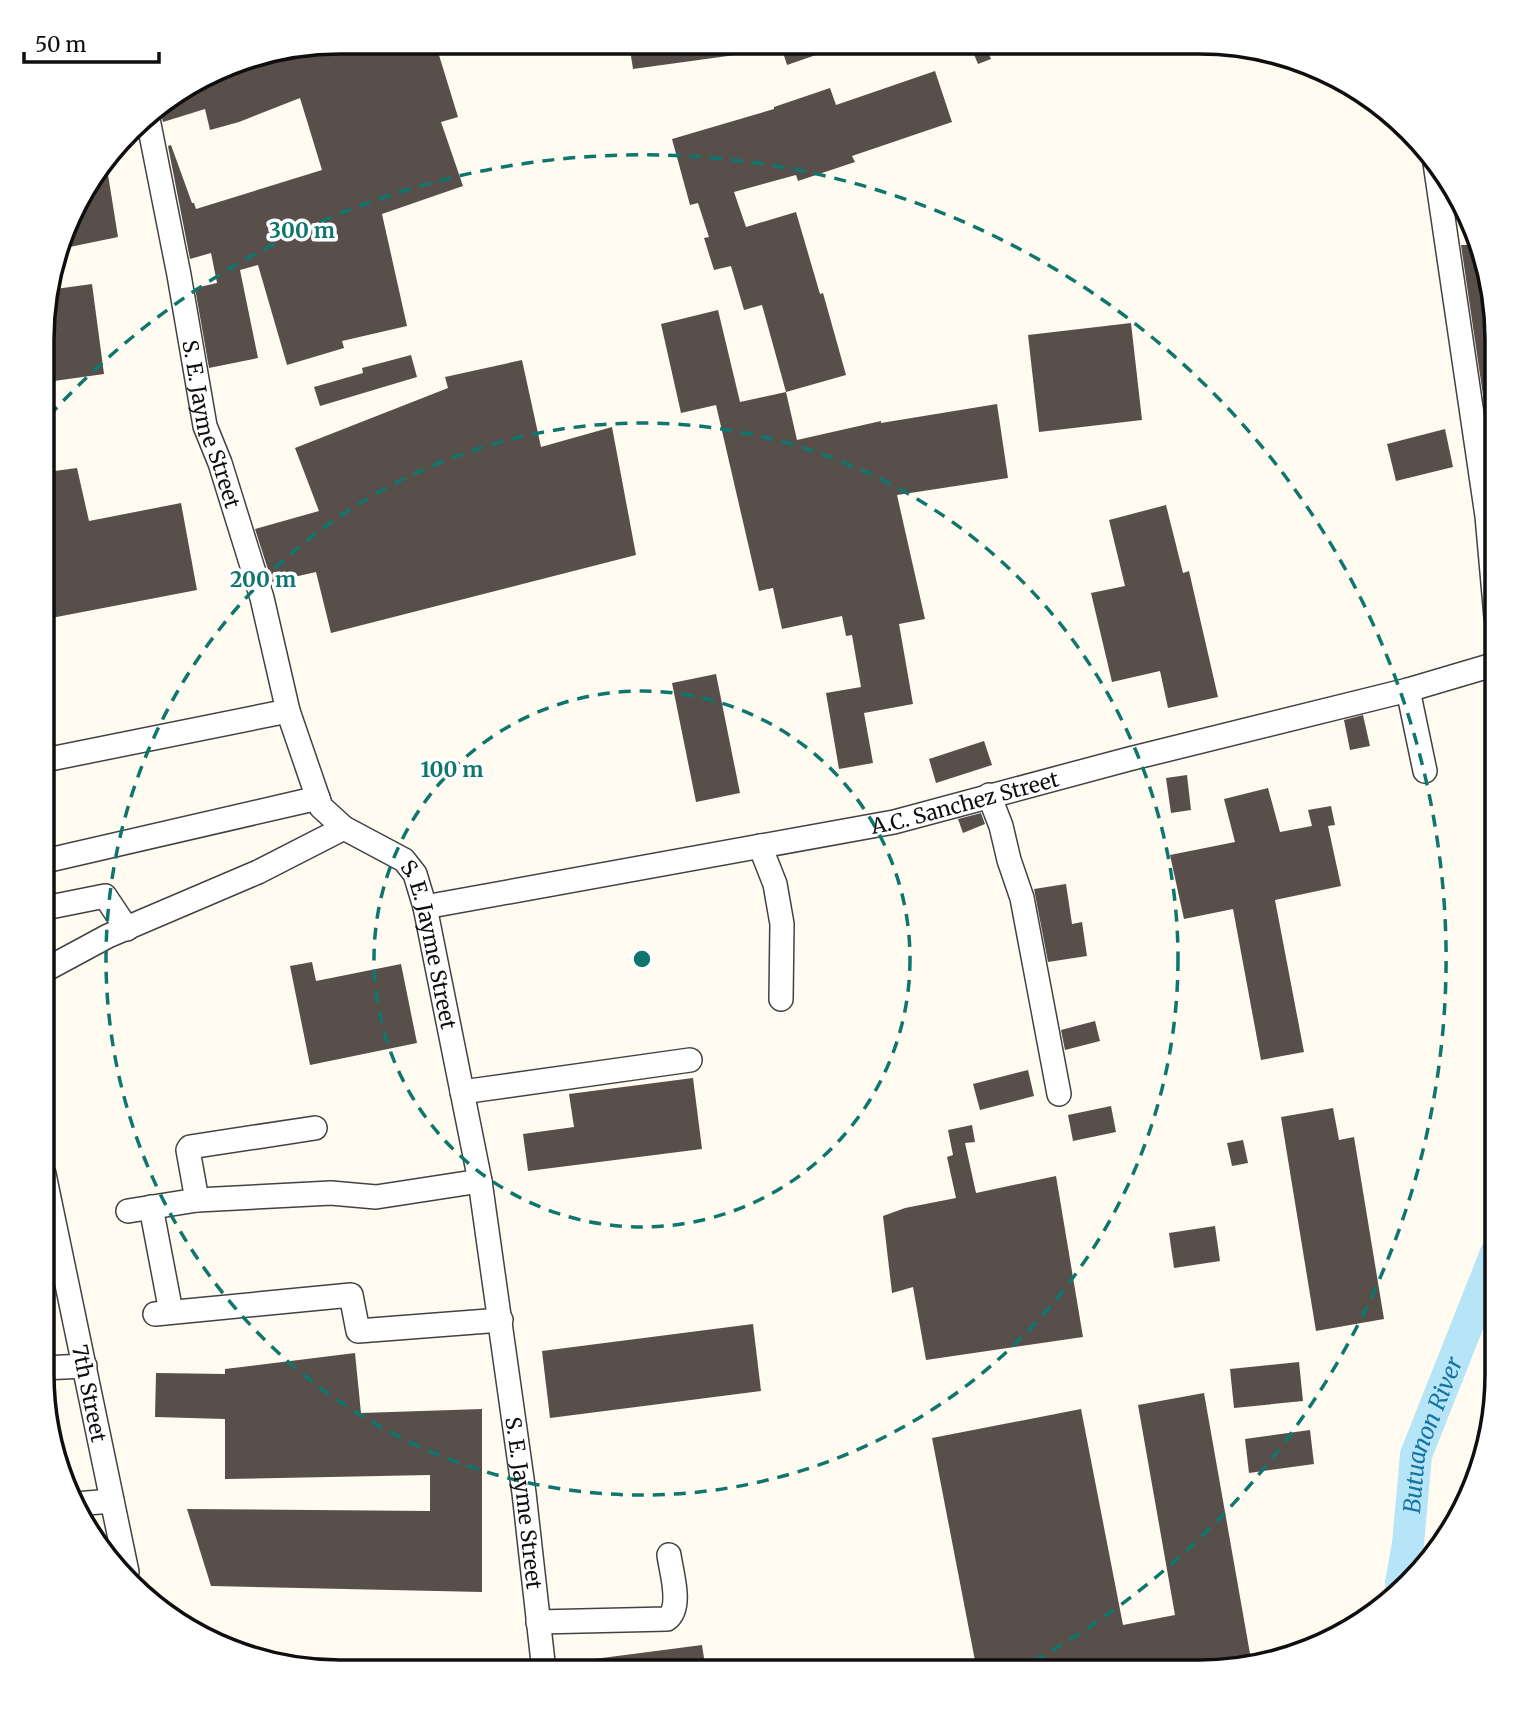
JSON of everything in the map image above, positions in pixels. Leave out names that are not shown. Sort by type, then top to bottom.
[{"type":"street","name":"S. E. Jayme Street","points":[[150,127],[205,426],[220,463],[262,598],[288,711],[321,807],[344,828],[404,860],[415,874],[425,907],[480,1181],[524,1493],[543,1660]]},
{"type":"street","points":[[1438,183],[1485,502]]},
{"type":"street","name":"A.C. Sanchez Street","points":[[425,907],[894,822],[989,795],[1408,690],[1485,667]]},
{"type":"street","points":[[1408,690],[1425,771]]},
{"type":"street","points":[[54,758],[288,711]]},
{"type":"street","points":[[989,795],[1002,827],[1009,860],[1022,898],[1059,1094]]},
{"type":"street","points":[[54,859],[318,798]]},
{"type":"street","points":[[54,966],[108,936],[257,872],[344,828]]},
{"type":"street","points":[[760,846],[775,884],[782,924],[780,999]]},
{"type":"street","points":[[54,906],[105,896],[127,929]]},
{"type":"street","points":[[462,1093],[690,1060]]},
{"type":"street","points":[[197,1200],[188,1150],[190,1147],[315,1128]]},
{"type":"street","points":[[480,1181],[376,1197],[331,1193],[197,1200],[140,1209],[163,1313],[351,1295],[358,1331],[501,1320]]},
{"type":"street","name":"7th Street","points":[[54,1221],[125,1562]]},
{"type":"street","points":[[54,1367],[85,1366]]},
{"type":"street","points":[[86,1503],[111,1502]]},
{"type":"street","points":[[538,1622],[667,1619],[672,1615],[675,1604],[669,1555]]},
{"type":"building","points":[[439,54],[458,117],[441,122],[463,186],[382,214],[407,326],[342,341],[344,348],[287,365],[258,265],[240,270],[258,358],[209,368],[195,288],[217,283],[211,253],[190,259],[168,146],[171,145],[196,209],[322,170],[300,98],[239,122],[210,130],[205,109],[163,122],[162,117],[181,102],[231,76],[266,64],[322,55]]},
{"type":"building","points":[[631,54],[742,54],[633,69]]},
{"type":"building","points":[[784,54],[819,54],[787,65]]},
{"type":"building","points":[[974,54],[989,54],[991,59],[978,64]]},
{"type":"building","points":[[935,71],[952,122],[852,156],[855,162],[798,181],[796,175],[734,192],[746,227],[796,212],[846,375],[786,392],[762,305],[744,310],[731,266],[714,270],[704,238],[709,237],[698,203],[690,205],[672,139],[774,109],[830,88],[836,105]]},
{"type":"building","points":[[108,173],[118,237],[69,247],[84,214]]},
{"type":"building","points":[[1461,245],[1469,245],[1470,248],[1482,303],[1485,409]]},
{"type":"building","points":[[92,284],[104,374],[54,381],[55,322],[59,288]]},
{"type":"building","points":[[718,310],[740,402],[786,392],[797,440],[881,421],[997,404],[1008,478],[897,495],[925,619],[899,624],[913,704],[864,713],[873,763],[839,769],[826,693],[861,687],[852,635],[846,636],[842,616],[782,629],[773,588],[759,591],[716,405],[681,413],[661,324]]},
{"type":"building","points":[[1131,323],[1142,420],[1039,432],[1028,335]]},
{"type":"building","points":[[411,355],[417,377],[320,406],[314,387],[363,373],[362,368]]},
{"type":"building","points":[[522,360],[541,447],[612,427],[636,555],[331,633],[316,572],[272,582],[255,529],[319,511],[295,448],[448,388],[445,377]]},
{"type":"building","points":[[1445,429],[1453,467],[1396,481],[1387,444]]},
{"type":"building","points":[[77,468],[89,521],[181,503],[197,590],[54,617],[54,471]]},
{"type":"building","points":[[1166,505],[1183,573],[1189,571],[1218,697],[1168,708],[1160,671],[1112,682],[1091,593],[1125,586],[1109,520]]},
{"type":"building","points":[[716,674],[740,793],[696,802],[672,683]]},
{"type":"building","points":[[1363,715],[1370,746],[1350,750],[1344,720]]},
{"type":"building","points":[[984,741],[992,765],[936,783],[929,759]]},
{"type":"building","points":[[1187,775],[1191,810],[1171,813],[1166,778]]},
{"type":"building","points":[[1268,788],[1280,832],[1312,826],[1308,810],[1331,806],[1335,825],[1328,826],[1341,886],[1275,900],[1304,1052],[1261,1060],[1233,909],[1184,919],[1170,855],[1235,842],[1224,799]]},
{"type":"building","points":[[981,813],[985,824],[963,833],[958,819]]},
{"type":"building","points":[[1066,884],[1072,924],[1082,922],[1087,956],[1048,962],[1034,889]]},
{"type":"building","points":[[312,962],[316,981],[401,964],[417,1043],[310,1065],[290,966]]},
{"type":"building","points":[[1095,1021],[1100,1041],[1065,1050],[1061,1030]]},
{"type":"building","points":[[1028,1070],[1034,1096],[980,1110],[973,1084]]},
{"type":"building","points":[[693,1078],[702,1149],[528,1171],[523,1134],[574,1127],[569,1094]]},
{"type":"building","points":[[1111,1106],[1116,1132],[1073,1141],[1068,1115]]},
{"type":"building","points":[[1333,1108],[1339,1140],[1354,1137],[1384,1319],[1316,1331],[1281,1117]]},
{"type":"building","points":[[972,1125],[975,1142],[965,1143],[976,1193],[1056,1176],[1083,1337],[926,1360],[913,1287],[892,1293],[883,1216],[905,1208],[956,1198],[947,1157],[953,1155],[948,1130]]},
{"type":"building","points":[[1243,1140],[1248,1163],[1232,1166],[1227,1143]]},
{"type":"building","points":[[1215,1226],[1220,1261],[1174,1268],[1169,1233]]},
{"type":"building","points":[[753,1324],[761,1391],[550,1418],[542,1351]]},
{"type":"building","points":[[355,1353],[361,1413],[482,1409],[482,1592],[211,1586],[187,1509],[430,1511],[430,1475],[225,1479],[225,1419],[155,1417],[156,1373],[225,1374],[225,1369]]},
{"type":"building","points":[[1299,1362],[1303,1401],[1234,1408],[1230,1369]]},
{"type":"building","points":[[1204,1393],[1250,1655],[1199,1660],[975,1660],[932,1438],[1081,1409],[1123,1625],[1175,1615],[1138,1405]]},
{"type":"building","points":[[1310,1430],[1314,1464],[1249,1473],[1245,1439]]},
{"type":"building","points":[[702,1645],[704,1660],[586,1660]]},
{"type":"waterway","name":"Butuanon River","points":[[1403,1574],[1416,1455],[1485,1281]]}]
